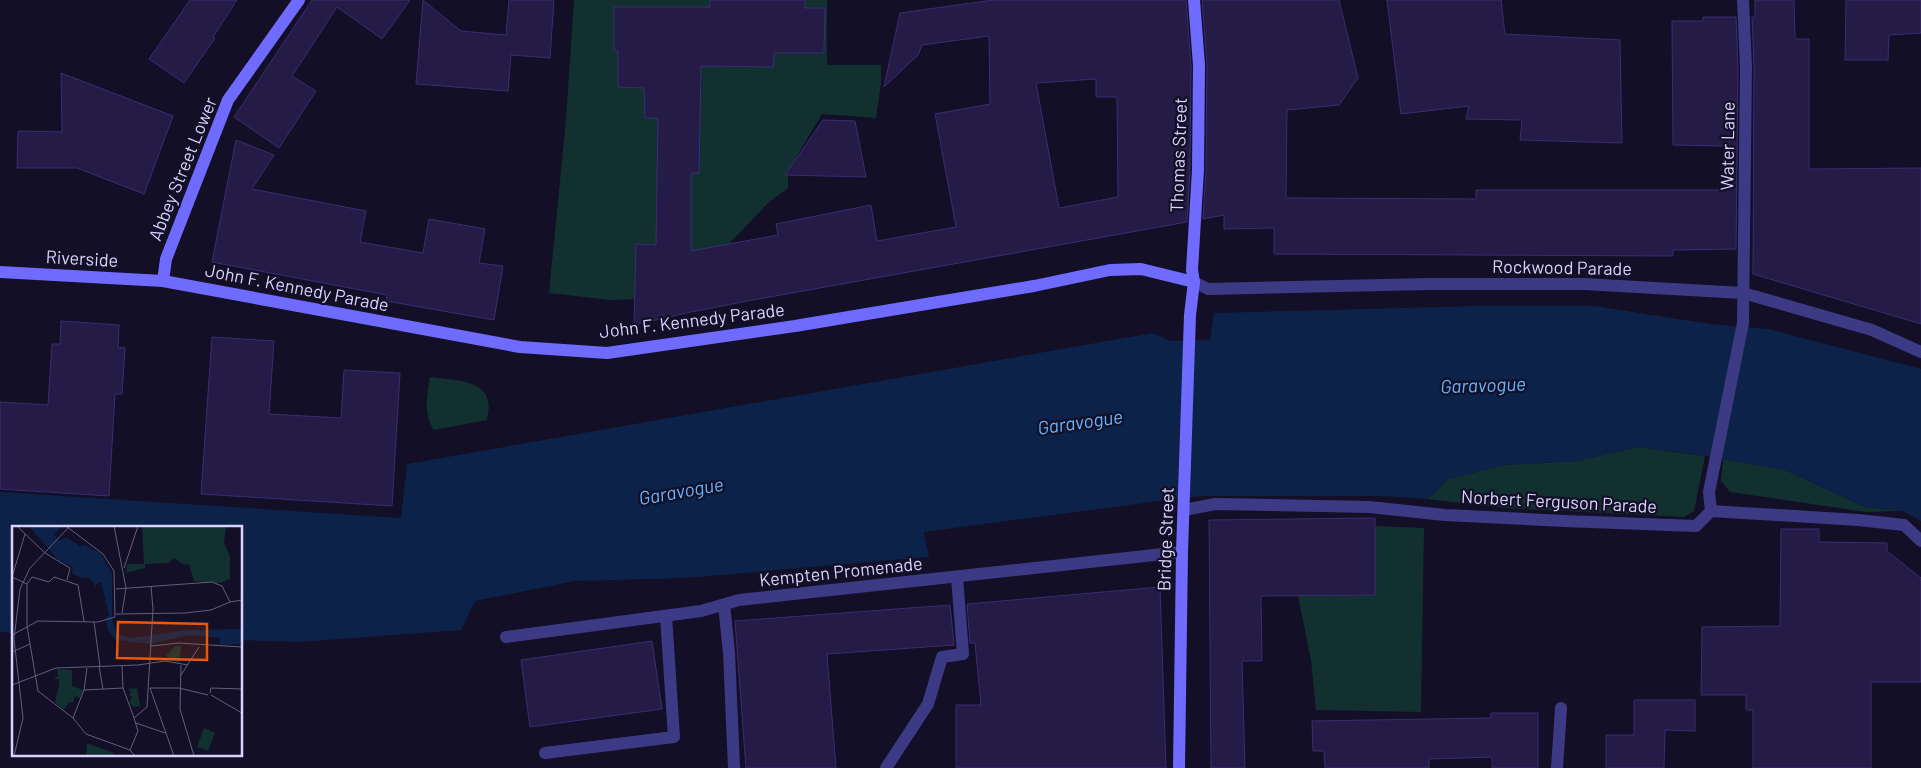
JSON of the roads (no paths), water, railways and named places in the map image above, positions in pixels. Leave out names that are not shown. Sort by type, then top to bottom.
[{"type":"street","name":"Abbey Street Lower","points":[[163,281],[166,259],[228,100],[298,0]]},
{"type":"street","name":"Thomas Street","points":[[1190,311],[1194,282],[1192,270],[1198,170],[1199,65],[1194,0]]},
{"type":"street","name":"Water Lane","points":[[1711,511],[1709,492],[1743,323],[1746,67],[1743,0]]},
{"type":"street","name":"John F. Kennedy Parade","points":[[163,281],[520,347],[607,353],[795,326],[1034,286],[1110,270],[1141,269],[1194,282]]},
{"type":"street","name":"Riverside","points":[[0,272],[163,281]]},
{"type":"street","name":"Rockwood Parade","points":[[1194,282],[1208,289],[1428,284],[1584,284],[1743,293],[1872,330],[1921,352]]},
{"type":"street","name":"Bridge Street","points":[[1179,768],[1182,552],[1190,311]]},
{"type":"street","name":"Norbert Ferguson Parade","points":[[1184,507],[1215,504],[1370,507],[1445,514],[1565,521],[1696,526],[1711,511]]},
{"type":"street","points":[[1711,511],[1858,520],[1904,525],[1921,541]]},
{"type":"street","name":"Kempten Promenade","points":[[506,637],[701,611],[739,600],[1182,552]]},
{"type":"street","points":[[886,768],[928,704],[942,657],[963,654],[956,577]]},
{"type":"street","points":[[724,605],[729,652],[734,768]]},
{"type":"street","points":[[546,753],[674,737],[666,616]]},
{"type":"street","points":[[1557,768],[1561,708]]},
{"type":"water","name":"Garavogue","points":[[1475,306],[1594,306],[1711,324],[1768,329],[1921,369],[1921,521],[1902,511],[1865,507],[1785,470],[1701,455],[1637,447],[1577,461],[1504,465],[1448,479],[1427,499],[1383,496],[1203,496],[1167,500],[924,532],[929,557],[685,578],[575,581],[475,601],[461,630],[299,642],[242,640],[242,526],[12,526],[12,633],[0,632],[0,492],[401,518],[407,464],[1153,333],[1170,341],[1210,340],[1214,313]]}]
